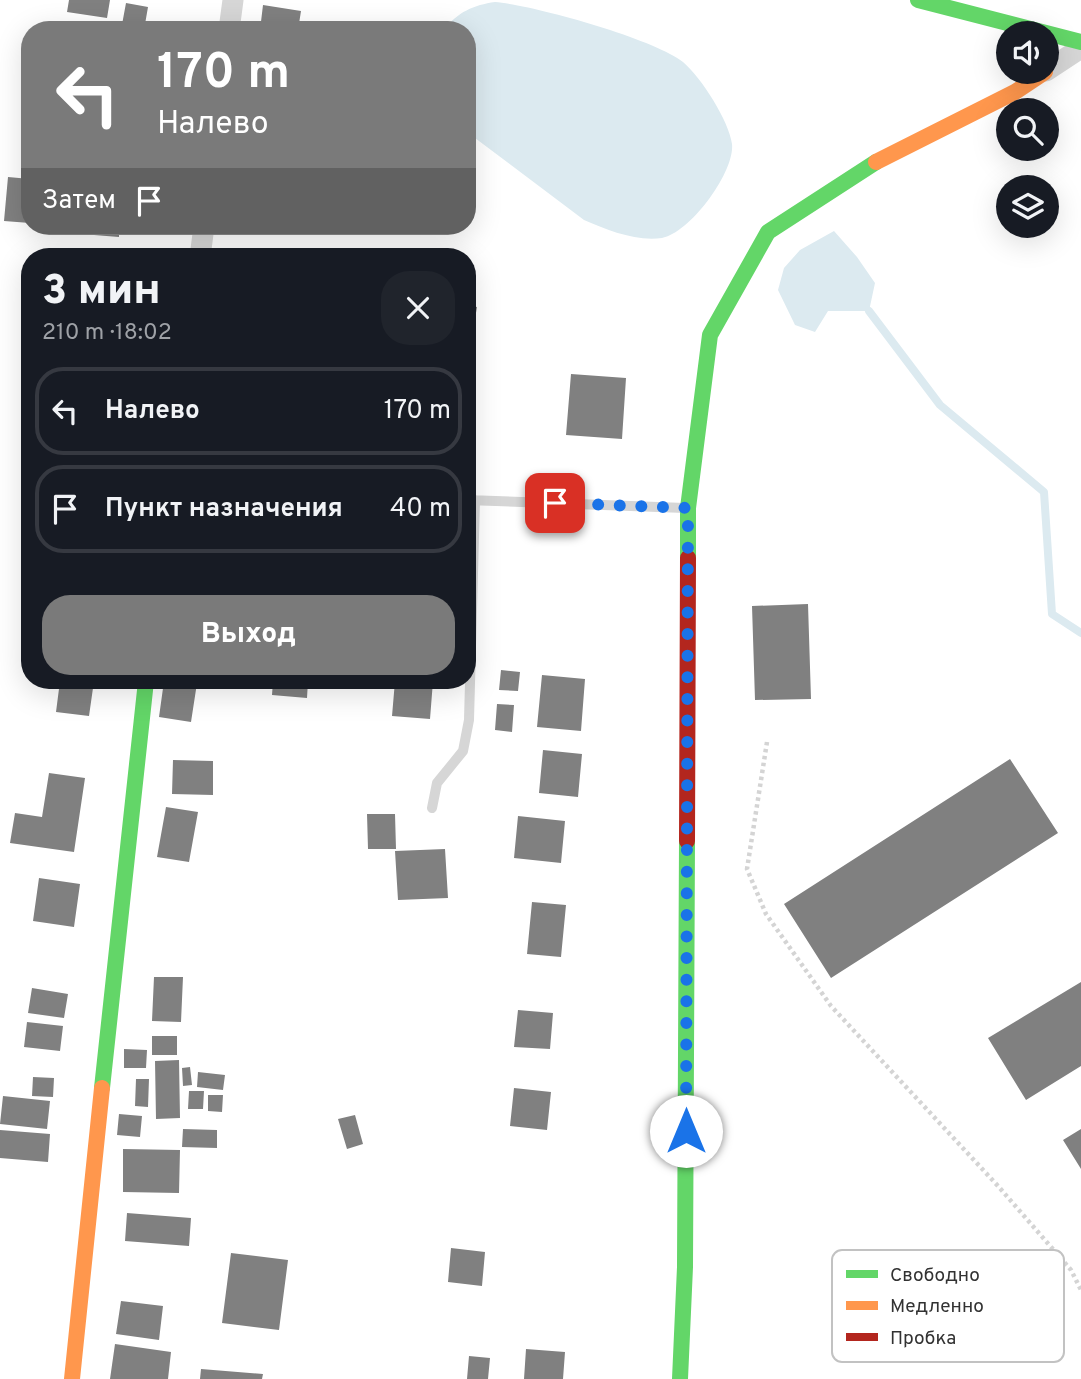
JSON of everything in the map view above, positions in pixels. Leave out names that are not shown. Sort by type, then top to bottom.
[{"type":"street","points":[[230,21],[233,0]]},
{"type":"street","points":[[918,0],[1081,42]]},
{"type":"street","points":[[1059,62],[1081,48]]},
{"type":"street","points":[[680,1379],[685,1267],[688,508],[710,335],[768,232],[872,164],[1027,84]]},
{"type":"street","points":[[72,1379],[135,762],[145,689]]},
{"type":"lane","points":[[476,500],[688,508]]},
{"type":"lane","points":[[432,808],[437,783],[463,751],[469,720],[469,689]]},
{"type":"path","points":[[767,742],[747,869],[766,914],[831,1006],[1053,1250]]},
{"type":"path","points":[[1064,1262],[1081,1290]]},
{"type":"shaded area","points":[[495,2],[513,4],[564,16],[647,43],[683,62],[706,88],[726,124],[732,144],[726,170],[709,200],[673,234],[652,239],[622,234],[584,220],[476,139],[476,21],[452,21],[466,10]]},
{"type":"shaded area","points":[[834,231],[875,283],[869,311],[828,311],[815,332],[795,325],[778,290],[784,268],[800,250]]},
{"type":"building","points":[[69,0],[110,0],[107,18],[67,12]]},
{"type":"building","points":[[126,3],[148,7],[146,21],[123,21]]},
{"type":"building","points":[[263,5],[301,11],[299,21],[261,21]]},
{"type":"building","points":[[8,177],[21,178],[21,222],[4,221]]},
{"type":"building","points":[[571,374],[626,378],[622,439],[566,435]]},
{"type":"building","points":[[808,604],[811,699],[755,700],[752,606]]},
{"type":"building","points":[[501,670],[520,672],[518,691],[499,690]]},
{"type":"building","points":[[542,675],[585,679],[581,731],[537,727]]},
{"type":"building","points":[[59,689],[93,689],[89,716],[56,712]]},
{"type":"building","points":[[163,689],[196,689],[191,722],[159,717]]},
{"type":"building","points":[[272,689],[308,689],[307,698],[272,695]]},
{"type":"building","points":[[394,689],[432,689],[430,719],[392,716]]},
{"type":"building","points":[[497,704],[514,705],[512,732],[495,730]]},
{"type":"building","points":[[543,750],[582,754],[578,797],[539,793]]},
{"type":"building","points":[[1010,759],[1058,833],[831,978],[784,904]]},
{"type":"building","points":[[173,760],[213,761],[213,795],[172,794]]},
{"type":"building","points":[[49,773],[85,778],[74,852],[10,843],[15,813],[42,817]]},
{"type":"building","points":[[166,807],[198,812],[189,862],[157,857]]},
{"type":"building","points":[[367,814],[395,814],[396,849],[368,849]]},
{"type":"building","points":[[518,816],[565,821],[561,863],[514,858]]},
{"type":"building","points":[[445,849],[448,898],[398,900],[395,851]]},
{"type":"building","points":[[39,878],[80,884],[74,927],[33,921]]},
{"type":"building","points":[[532,902],[566,905],[561,957],[527,954]]},
{"type":"building","points":[[154,977],[183,977],[181,1022],[152,1021]]},
{"type":"building","points":[[1081,982],[1081,1066],[1026,1100],[988,1038]]},
{"type":"building","points":[[32,988],[68,994],[64,1018],[28,1013]]},
{"type":"building","points":[[518,1010],[553,1013],[550,1049],[514,1047]]},
{"type":"building","points":[[27,1022],[63,1026],[60,1051],[24,1047]]},
{"type":"building","points":[[152,1036],[177,1036],[177,1055],[152,1055]]},
{"type":"building","points":[[124,1049],[147,1050],[146,1068],[124,1068]]},
{"type":"building","points":[[179,1060],[180,1118],[156,1119],[155,1061]]},
{"type":"building","points":[[190,1067],[192,1085],[183,1086],[182,1068]]},
{"type":"building","points":[[198,1072],[225,1075],[223,1090],[197,1087]]},
{"type":"building","points":[[33,1077],[54,1078],[53,1097],[32,1096]]},
{"type":"building","points":[[136,1079],[149,1079],[148,1107],[135,1106]]},
{"type":"building","points":[[514,1088],[551,1092],[547,1130],[510,1126]]},
{"type":"building","points":[[189,1091],[204,1091],[203,1109],[188,1109]]},
{"type":"building","points":[[208,1095],[223,1095],[222,1112],[208,1111]]},
{"type":"building","points":[[3,1096],[50,1101],[47,1129],[0,1124]]},
{"type":"building","points":[[119,1114],[142,1116],[140,1137],[117,1135]]},
{"type":"building","points":[[355,1115],[363,1144],[347,1149],[338,1119]]},
{"type":"building","points":[[183,1129],[217,1130],[217,1148],[182,1147]]},
{"type":"building","points":[[1081,1129],[1081,1169],[1063,1140]]},
{"type":"building","points":[[0,1130],[50,1134],[48,1162],[0,1158]]},
{"type":"building","points":[[123,1149],[180,1150],[179,1193],[123,1192]]},
{"type":"building","points":[[127,1213],[191,1218],[189,1246],[125,1241]]},
{"type":"building","points":[[451,1248],[485,1252],[482,1286],[448,1282]]},
{"type":"building","points":[[231,1253],[288,1260],[279,1330],[222,1323]]},
{"type":"building","points":[[121,1301],[163,1306],[159,1340],[116,1334]]},
{"type":"building","points":[[115,1344],[171,1352],[168,1379],[110,1379]]},
{"type":"building","points":[[526,1349],[565,1352],[563,1379],[524,1379]]},
{"type":"building","points":[[469,1356],[490,1358],[488,1379],[467,1379]]},
{"type":"building","points":[[201,1369],[263,1374],[262,1379],[200,1379]]},
{"type":"waterway","points":[[869,311],[940,405],[1044,492],[1052,614],[1081,633]]},
{"type":"traffic: fast","points":[[918,0],[1081,42]]},
{"type":"traffic: fast","points":[[688,558],[688,508],[710,335],[768,232],[876,162]]},
{"type":"traffic: fast","points":[[102,1088],[145,689]]},
{"type":"traffic: fast","points":[[680,1379],[685,1267],[687,841]]},
{"type":"traffic: slow","points":[[876,162],[1027,84]]},
{"type":"traffic: slow","points":[[72,1379],[102,1088]]},
{"type":"traffic: jam","points":[[687,841],[688,558]]},
{"type":"route","points":[[555,503],[688,508],[686,1131]]}]
